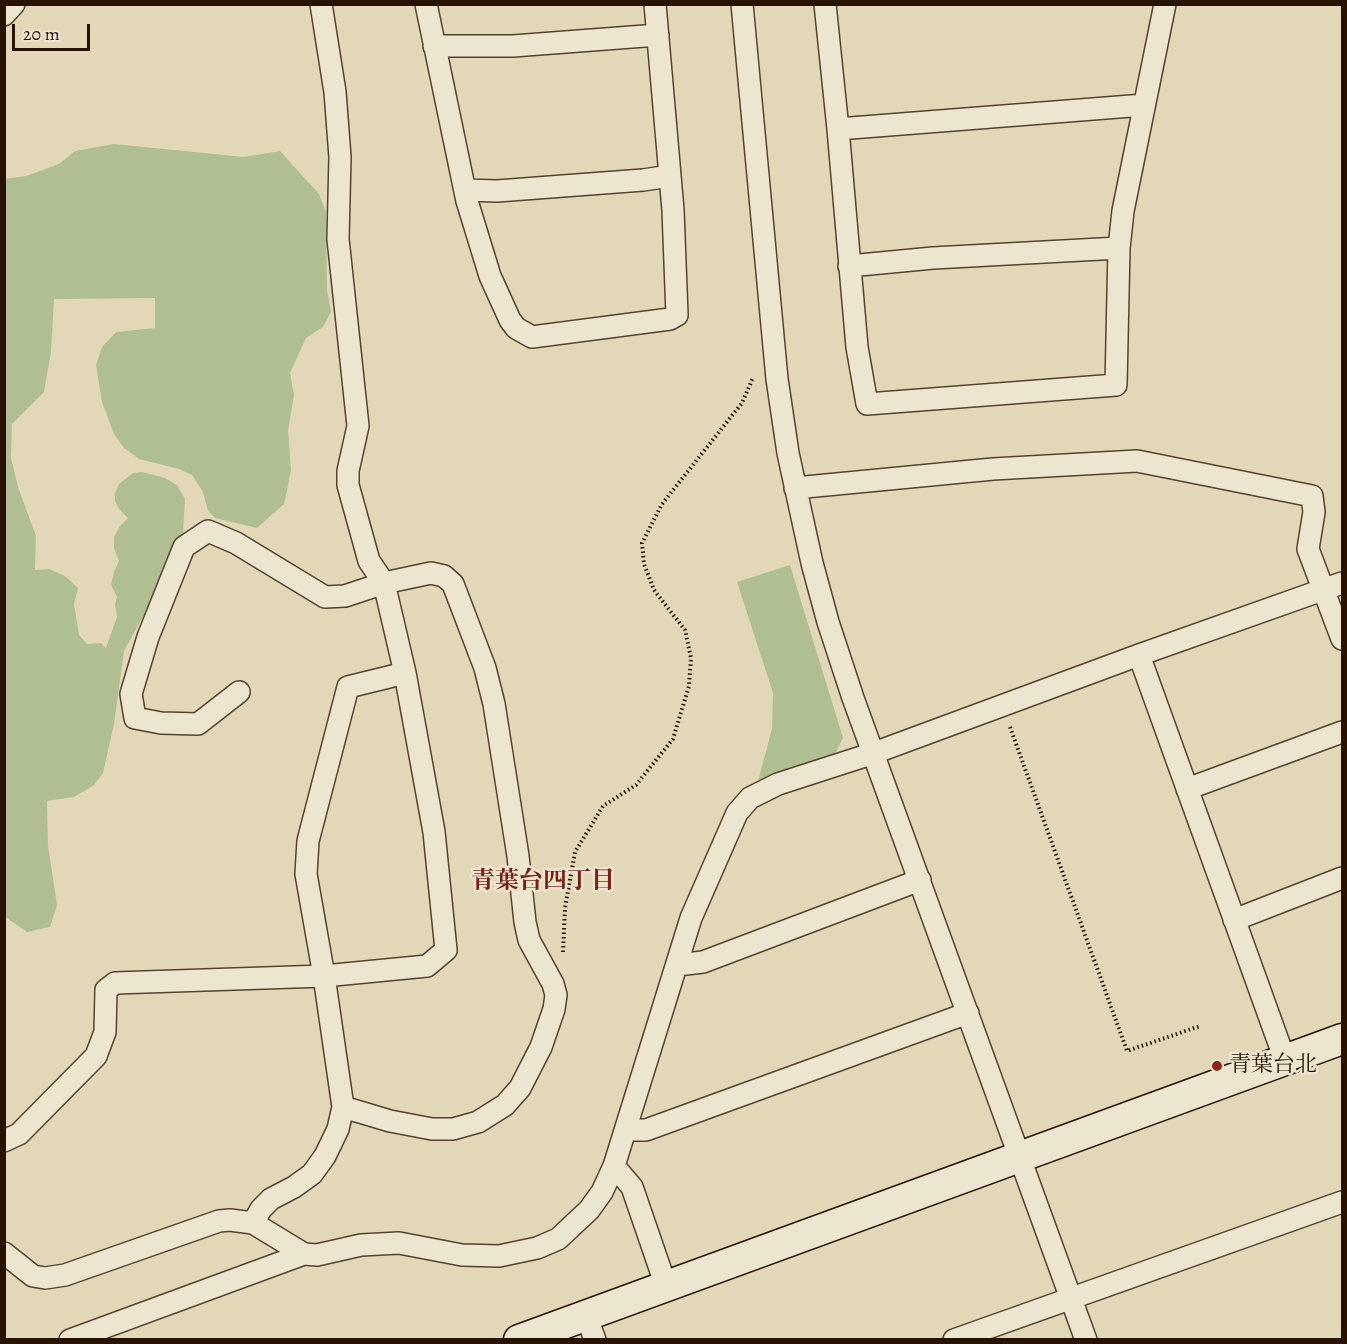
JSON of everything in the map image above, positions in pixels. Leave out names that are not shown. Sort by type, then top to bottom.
[{"type":"street","points":[[4,15],[15,4]]},
{"type":"street","points":[[4,1141],[19,1134],[96,1056],[105,1032],[106,990],[115,983],[324,976],[427,966],[447,950],[434,832],[405,673],[384,584],[369,561],[348,484],[348,471],[358,426],[338,239],[340,157],[338,125],[321,4]]},
{"type":"street","points":[[426,4],[465,190],[490,276],[510,320],[516,328],[532,337],[670,319],[677,315],[670,176],[655,4]]},
{"type":"street","points":[[742,4],[780,400],[795,488],[828,622],[1086,1340]]},
{"type":"street","points":[[825,4],[857,347],[867,404],[1116,386],[1119,248],[1123,211],[1166,4]]},
{"type":"street","points":[[434,46],[513,46],[658,35]]},
{"type":"street","points":[[838,129],[1144,105]]},
{"type":"street","points":[[465,190],[497,191],[670,176]]},
{"type":"street","points":[[849,266],[933,258],[1119,248]]},
{"type":"street","points":[[795,488],[993,469],[1137,461],[1312,496],[1314,512],[1308,549],[1333,586],[1342,639]]},
{"type":"street","points":[[239,692],[198,724],[161,723],[135,718],[131,694],[144,648],[184,547],[208,531],[236,543],[325,597],[345,596],[431,573],[444,576],[453,584],[485,668],[494,705],[529,940],[553,984],[556,995],[554,1009],[530,1072],[520,1088],[504,1105],[478,1122],[453,1129],[432,1129],[390,1122],[343,1107]]},
{"type":"street","points":[[70,1340],[304,1254],[317,1255],[361,1245],[399,1244],[481,1256],[516,1254],[558,1239],[589,1210],[602,1192],[614,1166],[691,918],[737,813],[750,798],[778,784],[874,753],[1333,586]]},
{"type":"street","points":[[1139,655],[1285,1060]]},
{"type":"street","points":[[253,1223],[261,1209],[271,1199],[304,1181],[318,1166],[335,1137],[343,1107],[306,874],[308,841],[348,687],[405,673]]},
{"type":"street","points":[[1187,789],[1342,732]]},
{"type":"street","points":[[1234,920],[1342,878]]},
{"type":"street","points":[[677,964],[703,962],[920,880]]},
{"type":"street","points":[[626,1130],[646,1130],[968,1013]]},
{"type":"street","points":[[519,1340],[591,1327],[666,1286],[1342,1039]]},
{"type":"street","points":[[614,1166],[633,1186],[666,1286]]},
{"type":"street","points":[[954,1340],[1342,1202]]},
{"type":"street","points":[[4,1253],[33,1275],[45,1278],[65,1275],[219,1221],[230,1220],[253,1223],[304,1254]]},
{"type":"path","points":[[553,984],[564,949],[566,908],[575,852],[603,806],[636,785],[673,740],[689,686],[691,658],[685,630],[654,590],[644,564],[642,543],[662,504],[742,403],[755,372]]},
{"type":"path","points":[[1003,706],[1127,1051],[1200,1026]]},
{"type":"green space","points":[[114,144],[244,157],[280,151],[319,194],[326,212],[327,290],[331,312],[323,327],[306,338],[290,373],[294,395],[288,431],[291,470],[287,491],[284,504],[257,528],[215,518],[208,511],[203,492],[192,475],[179,469],[139,459],[124,448],[114,434],[102,402],[96,365],[102,347],[116,332],[155,328],[155,298],[54,299],[51,352],[44,392],[12,424],[11,458],[18,487],[36,536],[35,570],[49,569],[65,576],[78,588],[74,604],[79,635],[87,644],[101,643],[106,648],[117,617],[115,605],[117,597],[111,585],[119,561],[114,548],[114,537],[128,518],[115,501],[115,493],[119,484],[133,473],[142,472],[165,478],[177,485],[185,499],[183,534],[165,576],[124,651],[114,724],[103,773],[94,785],[74,797],[47,801],[48,845],[57,905],[50,927],[27,932],[4,916],[4,179],[26,176],[59,164],[75,151]]},
{"type":"green space","points":[[790,565],[843,738],[835,754],[757,785],[772,729],[773,693],[737,582]]},
{"type":"place","name":"青葉台北","points":[[1217,1066]]},
{"type":"district","name":"青葉台四丁目","points":[[543,882]]}]
